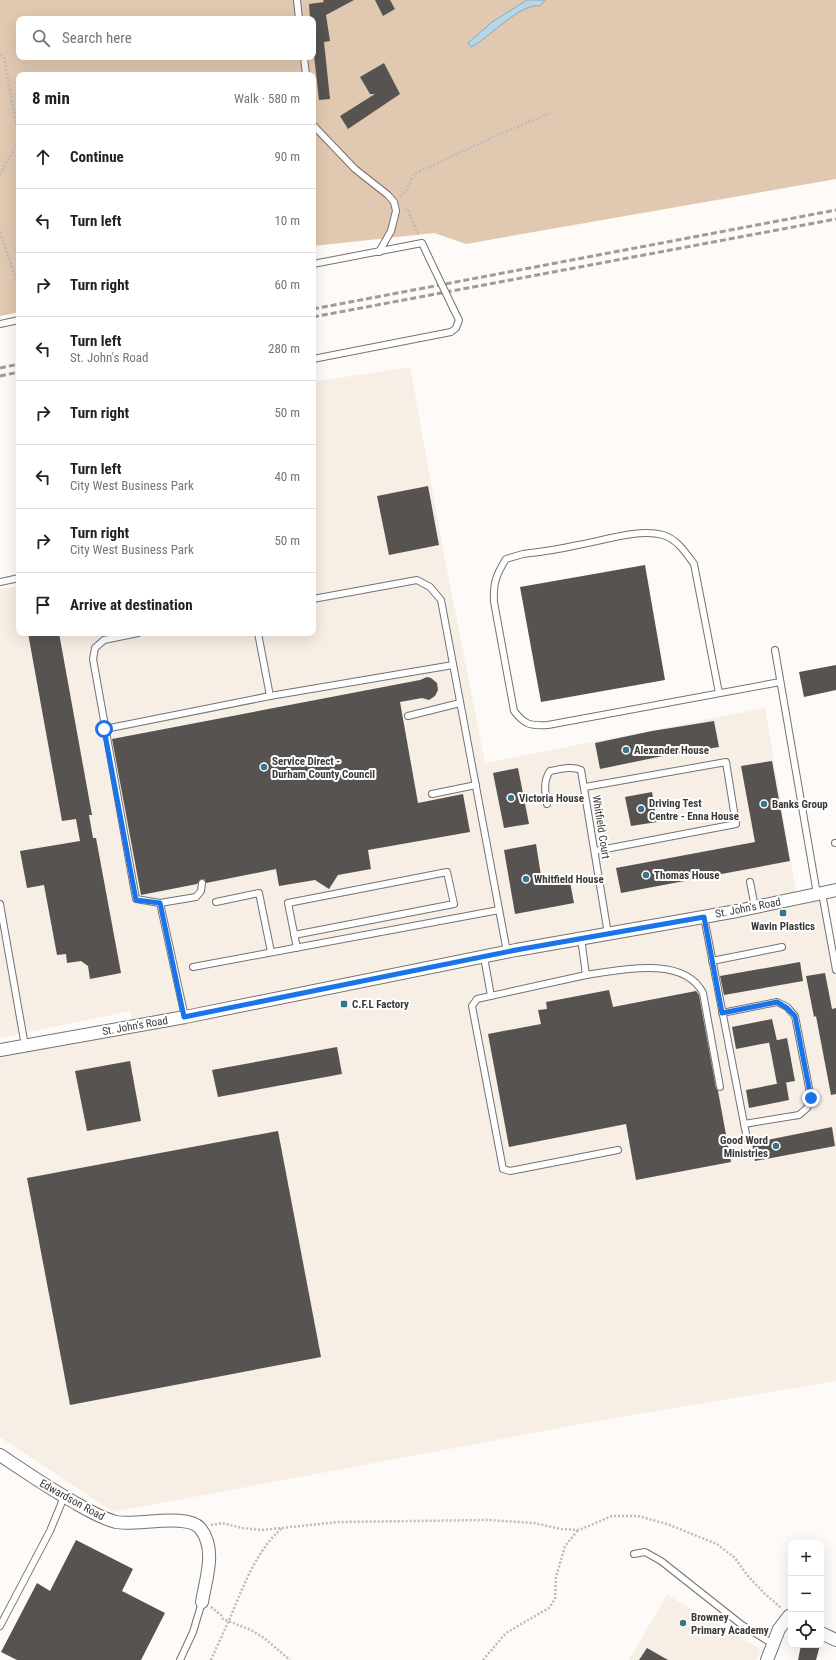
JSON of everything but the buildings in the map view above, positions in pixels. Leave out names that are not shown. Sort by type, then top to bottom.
[{"type":"street","name":"St. John's Road","points":[[0,1050],[184,1017],[507,952],[704,917],[836,890]]},
{"type":"street","name":"Edwardson Road","points":[[0,1455],[40,1483],[98,1516],[116,1522],[133,1523],[175,1521],[188,1522],[199,1527]]},
{"type":"street","points":[[199,1527],[207,1539],[210,1557],[202,1602]]},
{"type":"street","points":[[767,1660],[779,1629],[788,1619]]},
{"type":"street","points":[[824,1634],[836,1640]]},
{"type":"lane","points":[[297,0],[299,16]]},
{"type":"lane","points":[[304,60],[306,72]]},
{"type":"lane","points":[[316,128],[355,169],[388,195],[394,202],[396,211],[391,231],[379,252]]},
{"type":"lane","points":[[316,263],[422,244],[459,320],[456,328],[450,332],[316,358]]},
{"type":"lane","points":[[0,324],[16,321]]},
{"type":"lane","points":[[719,693],[694,564],[685,550],[672,539],[664,535],[651,533],[637,534],[523,554],[506,559],[498,570],[493,586],[494,602],[514,711],[522,720],[532,726],[548,725],[780,682]]},
{"type":"lane","points":[[0,582],[16,579]]},
{"type":"lane","points":[[316,598],[417,580],[430,588],[441,600],[507,952]]},
{"type":"lane","points":[[123,636],[104,640],[95,648],[93,659],[104,729],[136,900],[160,903],[196,897],[201,891],[202,883]]},
{"type":"lane","points":[[259,636],[270,696]]},
{"type":"lane","points":[[775,650],[820,893],[833,939],[836,970]]},
{"type":"lane","points":[[104,729],[270,696],[453,665]]},
{"type":"lane","points":[[408,716],[460,703]]},
{"type":"lane","points":[[585,787],[726,762],[736,824],[595,851]]},
{"type":"lane","name":"Whitfield Court","points":[[547,804],[545,788],[546,777],[550,771],[576,768],[582,770],[608,934]]},
{"type":"lane","points":[[432,794],[476,785]]},
{"type":"lane","points":[[294,935],[454,904],[447,872],[288,903],[296,948]]},
{"type":"lane","points":[[750,882],[755,907]]},
{"type":"lane","points":[[216,902],[259,893],[270,952]]},
{"type":"lane","points":[[160,903],[184,1017]]},
{"type":"lane","points":[[0,904],[2,930],[25,1046]]},
{"type":"lane","points":[[194,967],[499,910]]},
{"type":"lane","points":[[704,917],[747,1139]]},
{"type":"lane","points":[[581,938],[586,975]]},
{"type":"lane","points":[[712,961],[782,947]]},
{"type":"lane","points":[[484,957],[491,996]]},
{"type":"lane","points":[[618,1150],[510,1171],[503,1169],[472,1006],[477,998],[586,975],[656,967],[670,969],[699,985],[703,993],[720,1087]]},
{"type":"lane","points":[[722,1013],[777,1002],[787,1008],[795,1016],[811,1098],[807,1108],[799,1115],[744,1124]]},
{"type":"lane","points":[[0,1626],[50,1531],[64,1497]]},
{"type":"lane","points":[[634,1554],[644,1552],[661,1561],[742,1625],[773,1644]]},
{"type":"lane","points":[[180,1660],[193,1632],[202,1602]]},
{"type":"path","points":[[0,54],[4,58],[16,124]]},
{"type":"path","points":[[422,244],[408,210],[394,202],[407,189],[414,174],[502,133],[551,113]]},
{"type":"path","points":[[0,174],[16,145]]},
{"type":"path","points":[[0,232],[16,279]]},
{"type":"path","points":[[483,1660],[506,1633],[548,1608],[555,1599],[556,1577],[565,1546],[579,1530],[612,1516],[638,1516],[667,1524],[716,1544],[735,1558],[747,1575],[788,1615]]},
{"type":"path","points":[[199,1527],[222,1523],[242,1528],[262,1530],[339,1522],[488,1520],[534,1523],[562,1529],[579,1530]]},
{"type":"path","points":[[211,1660],[246,1581],[270,1541],[282,1528]]},
{"type":"path","points":[[202,1602],[214,1608],[223,1619],[228,1622],[251,1630],[264,1638],[290,1660]]},
{"type":"shaded area","points":[[0,0],[836,0],[836,179],[466,244],[434,233],[316,246],[316,72],[16,72],[16,313],[0,316]]},
{"type":"shaded area","points":[[410,367],[445,560],[485,763],[765,708],[797,898],[824,892],[836,957],[836,1381],[603,1420],[113,1512],[0,1437],[0,1051],[133,1026],[130,1011],[0,1038],[0,589],[16,586],[16,636],[316,636],[316,382]]},
{"type":"shaded area","name":"Browney Primary Academy","points":[[667,1595],[762,1650],[755,1660],[629,1660]]},
{"type":"water","points":[[527,0],[545,0],[540,6],[532,6],[514,15],[471,47],[468,43],[492,22]]},
{"type":"railway","points":[[316,308],[836,210]]},
{"type":"railway","points":[[316,316],[836,219]]},
{"type":"railway","points":[[0,368],[16,365]]},
{"type":"railway","points":[[0,376],[16,373]]},
{"type":"place","name":"Alexander House","points":[[626,750]]},
{"type":"place","name":"Service Direct - Durham County Council","points":[[264,767]]},
{"type":"place","name":"Victoria House","points":[[511,798]]},
{"type":"place","name":"Banks Group","points":[[764,804]]},
{"type":"place","name":"Driving Test Centre - Enna House","points":[[641,809]]},
{"type":"place","name":"Thomas House","points":[[646,875]]},
{"type":"place","name":"Whitfield House","points":[[526,879]]},
{"type":"place","name":"Wavin Plastics","points":[[783,913]]},
{"type":"place","name":"C.F.L Factory","points":[[344,1004]]},
{"type":"place","name":"Good Word Ministries","points":[[776,1146]]},
{"type":"place","name":"Browney Primary Academy","points":[[683,1623]]},
{"type":"route","points":[[104,729],[136,900],[160,903],[184,1017],[516,950],[704,917],[722,1013],[777,1002],[787,1008],[795,1016],[811,1098]]}]
